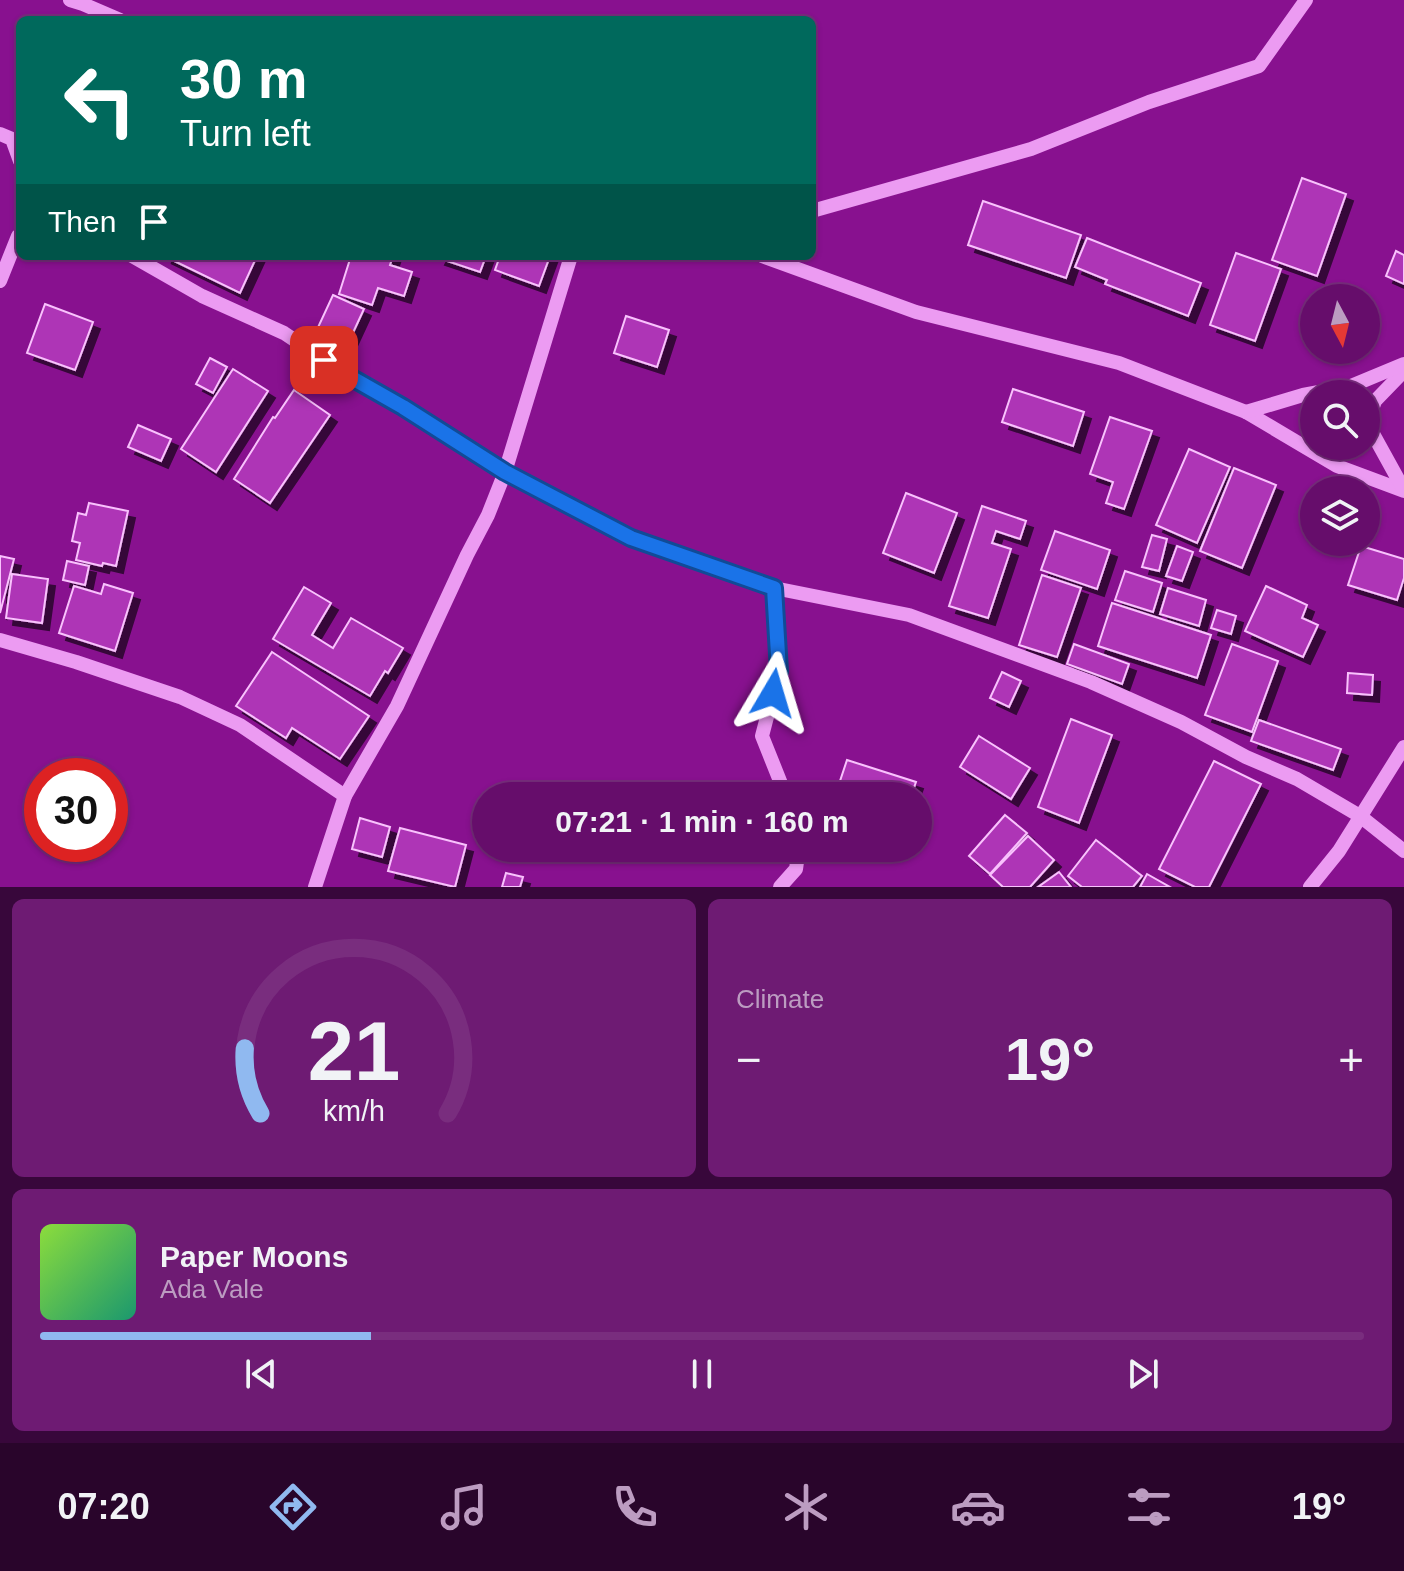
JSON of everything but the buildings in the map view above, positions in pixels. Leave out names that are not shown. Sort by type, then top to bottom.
[{"type":"street","points":[[70,0],[111,16]]},
{"type":"street","points":[[816,210],[1031,149],[1149,102],[1259,66],[1306,0]]},
{"type":"street","points":[[0,134],[12,139],[16,150]]},
{"type":"street","points":[[0,281],[16,241]]},
{"type":"street","points":[[139,260],[202,296],[284,333],[505,472],[631,538],[774,588],[909,615],[1091,682],[1297,779],[1360,816],[1404,851]]},
{"type":"street","points":[[315,887],[345,796],[397,706],[488,515],[505,472],[570,260]]},
{"type":"street","points":[[773,260],[916,312],[1119,363],[1246,412],[1337,466],[1404,490]]},
{"type":"street","points":[[1246,412],[1303,395],[1351,386],[1404,364]]},
{"type":"street","points":[[1404,371],[1375,401],[1367,423],[1404,490]]},
{"type":"street","points":[[774,588],[779,671],[762,736],[780,782]]},
{"type":"street","points":[[0,640],[180,697],[240,725],[345,796]]},
{"type":"street","points":[[1310,887],[1339,851],[1404,747]]},
{"type":"street","points":[[780,887],[796,869],[797,862]]},
{"type":"route","points":[[324,360],[505,472],[631,538],[774,588],[779,671],[773,693]]}]
